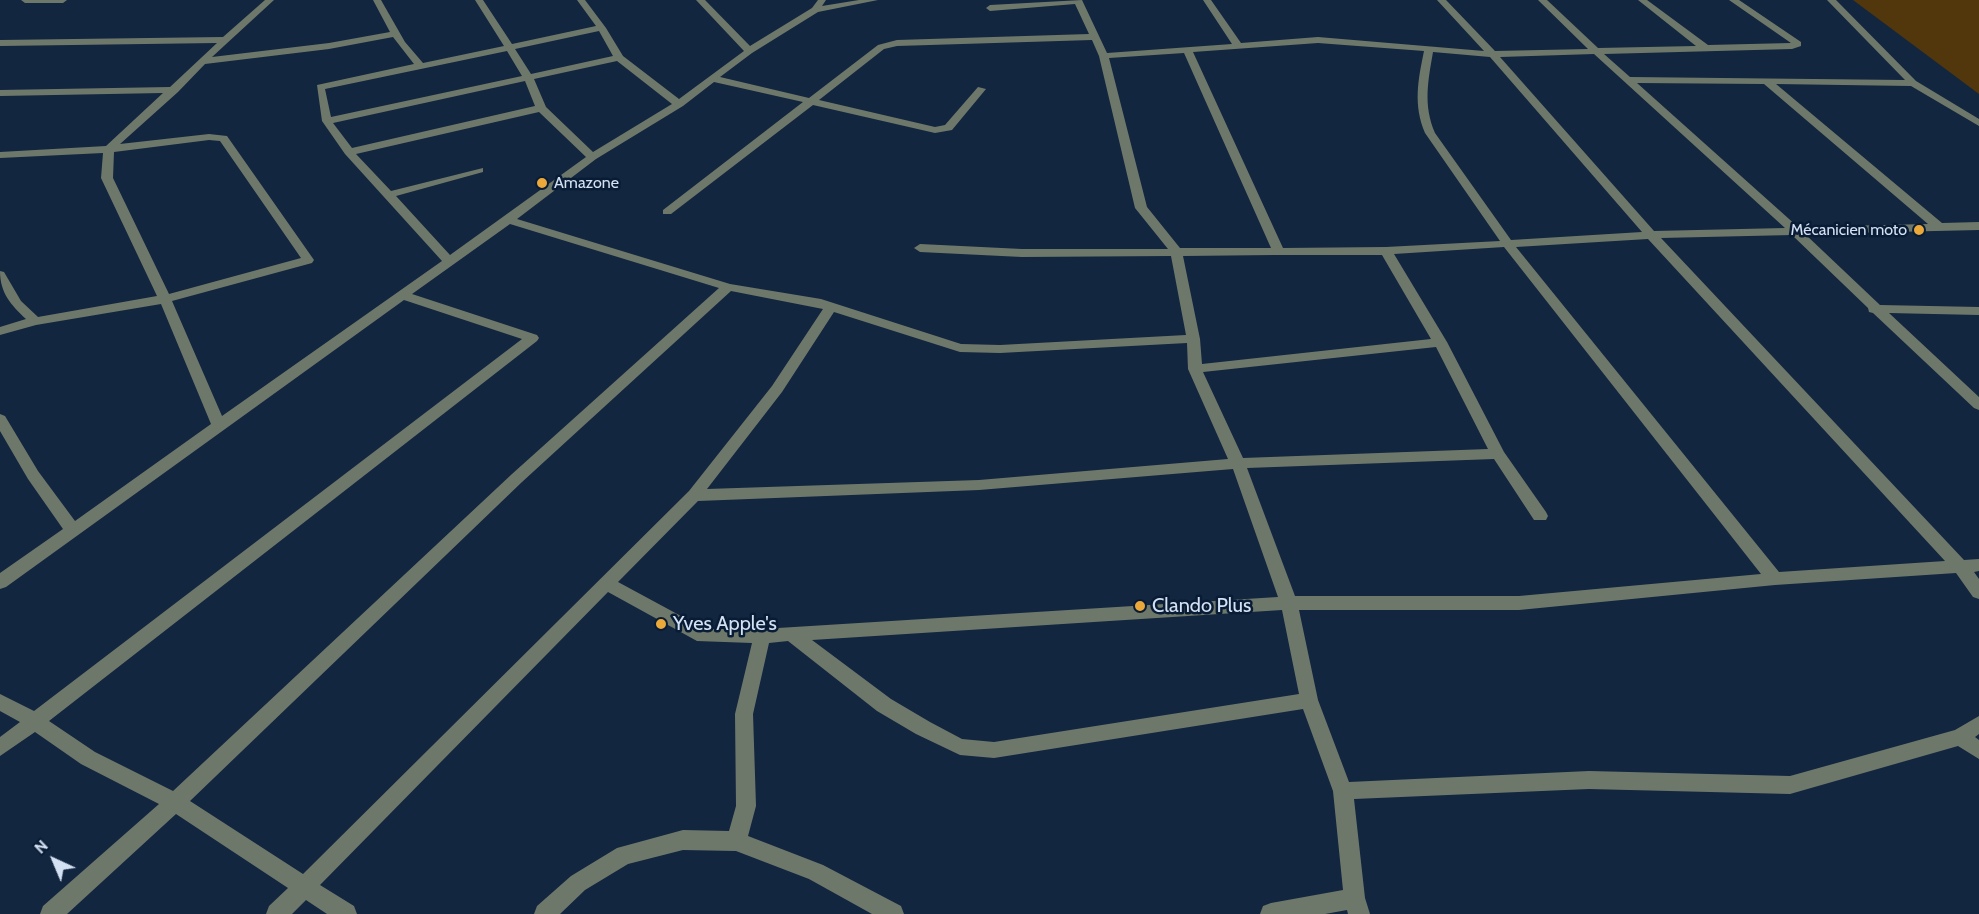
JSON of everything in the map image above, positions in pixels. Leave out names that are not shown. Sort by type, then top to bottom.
[{"type":"street","points":[[25,0],[63,0]]},
{"type":"street","points":[[219,426],[165,299],[107,178],[109,149],[175,90],[223,40],[270,0]]},
{"type":"street","points":[[377,0],[411,57],[420,65]]},
{"type":"street","points":[[478,0],[528,77],[541,108],[592,157]]},
{"type":"street","points":[[581,0],[602,28],[619,58],[678,104]]},
{"type":"street","points":[[700,0],[749,51]]},
{"type":"street","points":[[0,582],[508,220],[592,157],[678,104],[715,79],[749,51],[818,5],[874,0]]},
{"type":"street","points":[[1207,0],[1238,45]]},
{"type":"street","points":[[1441,0],[1493,54],[1651,235],[1962,567],[1979,591]]},
{"type":"street","points":[[1542,0],[1595,52],[1795,230],[1874,309],[1979,405]]},
{"type":"street","points":[[1642,0],[1705,48]]},
{"type":"street","points":[[1104,56],[1318,40],[1493,54],[1792,46],[1798,44],[1733,0]]},
{"type":"street","points":[[1831,0],[1913,83],[1979,123]]},
{"type":"street","points":[[990,8],[1078,1],[1104,56],[1141,208],[1176,251],[1193,339],[1195,369],[1238,463],[1288,603],[1309,700],[1343,791],[1356,906],[1271,914]]},
{"type":"street","points":[[448,261],[349,152],[327,121],[320,87],[602,28]]},
{"type":"street","points":[[205,61],[329,46],[396,34]]},
{"type":"street","points":[[668,212],[881,47],[897,43],[1096,37]]},
{"type":"street","points":[[0,43],[223,40]]},
{"type":"street","points":[[1187,50],[1279,253]]},
{"type":"street","points":[[1429,50],[1420,100],[1421,115],[1430,134],[1508,244],[1775,579]]},
{"type":"street","points":[[327,121],[619,58]]},
{"type":"street","points":[[715,79],[935,130],[948,128],[981,89]]},
{"type":"street","points":[[1630,81],[1913,83]]},
{"type":"street","points":[[1766,81],[1938,226]]},
{"type":"street","points":[[0,93],[175,90]]},
{"type":"street","points":[[349,152],[541,108]]},
{"type":"street","points":[[0,155],[109,149],[209,137],[223,138],[308,260],[165,299],[35,321],[0,331]]},
{"type":"street","points":[[387,195],[479,170]]},
{"type":"street","points":[[508,220],[728,287],[831,307],[960,348],[980,350],[1193,339]]},
{"type":"street","points":[[920,248],[1022,253],[1176,251],[1279,253],[1386,250],[1651,235],[1979,226]]},
{"type":"street","points":[[1386,250],[1440,342],[1498,454],[1540,516]]},
{"type":"street","points":[[0,275],[16,303],[35,321]]},
{"type":"street","points":[[51,914],[175,802],[517,478],[728,287]]},
{"type":"street","points":[[0,748],[532,338],[401,295]]},
{"type":"street","points":[[277,914],[607,585],[694,495],[777,389],[831,307]]},
{"type":"street","points":[[1874,309],[1979,311]]},
{"type":"street","points":[[1195,369],[1440,342]]},
{"type":"street","points":[[0,419],[33,475],[72,529]]},
{"type":"street","points":[[694,495],[979,485],[1238,463],[1498,454]]},
{"type":"street","points":[[607,585],[703,636],[762,636],[1288,603],[1519,603],[1775,579],[1979,565]]},
{"type":"street","points":[[790,634],[884,705],[960,747],[994,750],[1309,700]]},
{"type":"street","points":[[736,841],[746,806],[744,714],[762,636]]},
{"type":"street","points":[[0,702],[35,721],[88,758],[175,802],[346,914]]},
{"type":"street","points":[[1343,791],[1589,780],[1790,785],[1960,737],[1979,724]]},
{"type":"street","points":[[1960,737],[1979,751]]},
{"type":"street","points":[[545,914],[578,883],[624,855],[683,840],[736,841],[816,872],[893,914]]},
{"type":"shaded area","points":[[1853,0],[1979,0],[1979,94]]},
{"type":"place","name":"Amazone","points":[[542,183]]},
{"type":"place","name":"Mécanicien moto","points":[[1919,230]]},
{"type":"place","name":"Clando Plus","points":[[1140,606]]},
{"type":"place","name":"Yves Apple's","points":[[661,624]]}]
